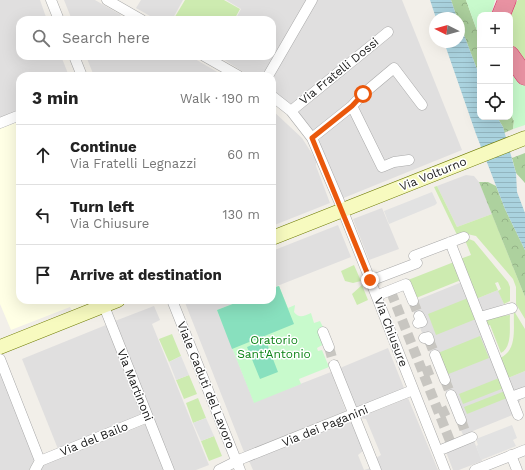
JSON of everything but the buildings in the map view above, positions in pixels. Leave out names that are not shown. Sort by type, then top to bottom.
[{"type":"highway","points":[[513,59],[525,76]]},
{"type":"street","points":[[51,0],[57,16]]},
{"type":"street","points":[[107,0],[135,16]]},
{"type":"street","points":[[270,72],[312,0]]},
{"type":"street","name":"Via Fratelli Dossi","points":[[291,111],[388,32]]},
{"type":"street","points":[[76,60],[80,72]]},
{"type":"street","points":[[211,60],[232,72]]},
{"type":"street","points":[[312,138],[352,106],[363,94],[394,68],[422,104]]},
{"type":"street","name":"Via Chiusure","points":[[276,99],[291,111],[312,138],[445,470]]},
{"type":"street","points":[[352,106],[382,167],[394,162],[409,160]]},
{"type":"street","points":[[0,123],[16,117]]},
{"type":"street","name":"Via Volturno","points":[[276,236],[525,138]]},
{"type":"street","points":[[375,279],[417,262],[450,242],[464,237]]},
{"type":"street","points":[[450,242],[518,415]]},
{"type":"street","points":[[387,292],[406,284],[413,301]]},
{"type":"street","points":[[0,347],[101,304]]},
{"type":"street","name":"Via Martinoni","points":[[103,304],[169,470]]},
{"type":"street","name":"Viale Caduti del Lavoro","points":[[174,304],[238,466]]},
{"type":"street","points":[[480,317],[512,308]]},
{"type":"street","points":[[323,332],[329,347]]},
{"type":"street","points":[[435,355],[438,367],[445,380]]},
{"type":"street","points":[[0,359],[37,465]]},
{"type":"street","points":[[334,365],[376,470]]},
{"type":"street","name":"Via dei Paganini","points":[[219,470],[238,466],[354,414],[413,390]]},
{"type":"street","points":[[511,397],[525,392]]},
{"type":"street","points":[[451,395],[454,408],[460,420]]},
{"type":"street","name":"Via del Bailo","points":[[37,465],[148,417]]},
{"type":"street","points":[[448,445],[469,437]]},
{"type":"street","points":[[475,470],[525,450]]},
{"type":"street","points":[[511,455],[517,470]]},
{"type":"shaded area","points":[[0,0],[40,0],[46,16],[16,16],[16,60],[63,60],[67,72],[16,72],[16,112],[0,118]]},
{"type":"shaded area","points":[[64,0],[95,0],[121,15],[120,16],[70,16]]},
{"type":"shaded area","points":[[141,0],[183,0],[174,16],[150,16],[136,8]]},
{"type":"shaded area","points":[[226,0],[309,0],[276,58],[276,16],[237,16],[241,9]]},
{"type":"shaded area","points":[[315,0],[402,0],[462,150],[341,199],[318,141],[391,68],[313,132],[276,98],[276,72],[274,72]]},
{"type":"shaded area","points":[[88,60],[197,60],[217,72],[92,72]]},
{"type":"shaded area","points":[[224,60],[275,60],[268,72],[244,72]]},
{"type":"shaded area","points":[[276,114],[302,138],[316,160],[316,166],[330,203],[276,224]]},
{"type":"shaded area","points":[[16,123],[16,304],[89,304],[72,311],[70,307],[11,330],[0,304],[0,129]]},
{"type":"shaded area","points":[[466,175],[474,176],[479,182],[492,214],[457,227],[437,186]]},
{"type":"shaded area","points":[[432,192],[437,203],[435,205],[389,224],[384,211]]},
{"type":"shaded area","points":[[382,208],[399,249],[369,260],[353,219]]},
{"type":"shaded area","points":[[338,225],[351,257],[276,286],[276,249]]},
{"type":"shaded area","points":[[462,282],[476,299],[498,290],[504,304],[482,313],[508,378],[525,371],[525,388],[515,414],[463,435],[410,303]]},
{"type":"shaded area","points":[[186,304],[233,304],[217,310],[254,402],[331,372],[346,411],[244,452]]},
{"type":"shaded area","points":[[154,306],[160,320],[152,324],[209,465],[196,470],[174,470],[115,321]]},
{"type":"shaded area","points":[[106,325],[142,415],[58,449],[22,359]]},
{"type":"shaded area","points":[[388,348],[404,388],[356,408],[340,368]]},
{"type":"shaded area","points":[[181,356],[189,375],[176,380],[169,362]]},
{"type":"shaded area","points":[[0,369],[35,458],[29,470],[0,470]]},
{"type":"shaded area","points":[[408,398],[438,470],[381,470],[376,458],[381,455],[366,419],[360,417]]},
{"type":"shaded area","points":[[206,418],[214,436],[201,441],[193,423]]},
{"type":"shaded area","points":[[348,421],[352,423],[363,451],[358,455],[364,470],[253,470],[249,461]]},
{"type":"shaded area","points":[[146,424],[164,470],[40,470],[45,464]]},
{"type":"shaded area","points":[[512,425],[517,438],[513,440],[516,446],[481,460],[476,446],[478,445],[476,439]]},
{"type":"shaded area","points":[[474,441],[482,461],[459,470],[453,470],[446,452]]},
{"type":"green space","points":[[185,0],[224,0],[240,9],[236,16],[175,16]]},
{"type":"green space","points":[[451,0],[466,0],[477,31],[477,69],[465,38],[465,12],[455,12]]},
{"type":"green space","points":[[466,0],[495,0],[492,12],[477,12],[477,31]]},
{"type":"green space","points":[[518,0],[525,0],[525,65],[513,47],[513,12],[511,12],[512,6]]},
{"type":"green space","points":[[513,71],[525,86],[525,125],[513,129]]},
{"type":"green space","points":[[513,119],[514,121],[513,129],[504,133],[503,127],[499,120]]},
{"type":"green space","points":[[525,153],[525,183],[516,173],[512,158]]},
{"type":"green space","points":[[479,182],[488,182],[496,186],[505,209],[525,250],[525,297]]},
{"type":"green space","points":[[437,186],[457,227],[492,214],[525,297],[525,319],[516,304],[516,287],[513,279],[476,236],[467,234],[458,237],[434,187]]},
{"type":"green space","points":[[469,239],[474,241],[508,282],[510,287],[510,301],[504,304],[498,291],[501,289],[498,282],[495,283],[498,290],[476,299],[460,259],[471,255],[465,240]]},
{"type":"green space","points":[[454,262],[461,280],[416,298],[408,280]]},
{"type":"green space","points":[[354,265],[361,281],[353,283],[345,281],[341,271]]},
{"type":"green space","points":[[362,285],[368,300],[357,305],[352,294]]},
{"type":"green space","name":"Oratorio Sant'Antonio","points":[[279,286],[288,308],[295,305],[294,312],[298,316],[304,316],[311,313],[314,323],[320,321],[323,327],[318,329],[324,344],[317,348],[318,351],[322,350],[329,367],[299,379],[301,384],[254,403],[217,310],[233,304],[276,304],[276,287]]},
{"type":"green space","points":[[279,286],[294,324],[232,349],[217,310],[233,304],[276,304],[276,287]]},
{"type":"green space","points":[[468,298],[476,319],[436,335],[428,314]]},
{"type":"green space","points":[[514,311],[525,329],[525,371],[508,378],[500,358],[510,350],[512,344],[514,331]]},
{"type":"green space","points":[[510,315],[509,341],[505,350],[501,353],[490,325],[487,326],[484,318]]},
{"type":"green space","points":[[172,334],[181,356],[169,362],[159,339]]},
{"type":"green space","points":[[480,336],[489,358],[446,375],[438,353]]},
{"type":"green space","points":[[264,340],[266,341],[278,372],[260,379],[247,347]]},
{"type":"green space","points":[[189,375],[197,394],[184,399],[176,380]]},
{"type":"green space","points":[[499,378],[504,388],[463,404],[459,394]]},
{"type":"green space","points":[[505,391],[507,398],[467,414],[464,407]]},
{"type":"green space","points":[[198,398],[206,418],[193,423],[186,403]]},
{"type":"green space","points":[[214,436],[222,456],[209,461],[201,441]]},
{"type":"water","points":[[430,0],[451,0],[455,12],[434,12]]},
{"type":"water","points":[[465,38],[477,69],[477,120],[499,120],[503,127],[516,173],[517,192],[525,213],[525,250],[505,209],[476,134],[446,48],[465,48]]},
{"type":"tunnel","points":[[391,292],[450,441]]},
{"type":"tunnel","points":[[413,301],[419,316]]},
{"type":"tunnel","points":[[429,340],[435,355]]},
{"type":"tunnel","points":[[329,347],[334,365]]},
{"type":"tunnel","points":[[423,373],[436,368]]},
{"type":"tunnel","points":[[445,380],[451,395]]},
{"type":"tunnel","points":[[439,414],[452,408]]},
{"type":"tunnel","points":[[461,420],[466,434]]},
{"type":"route","points":[[363,94],[352,106],[312,138],[370,280]]}]
